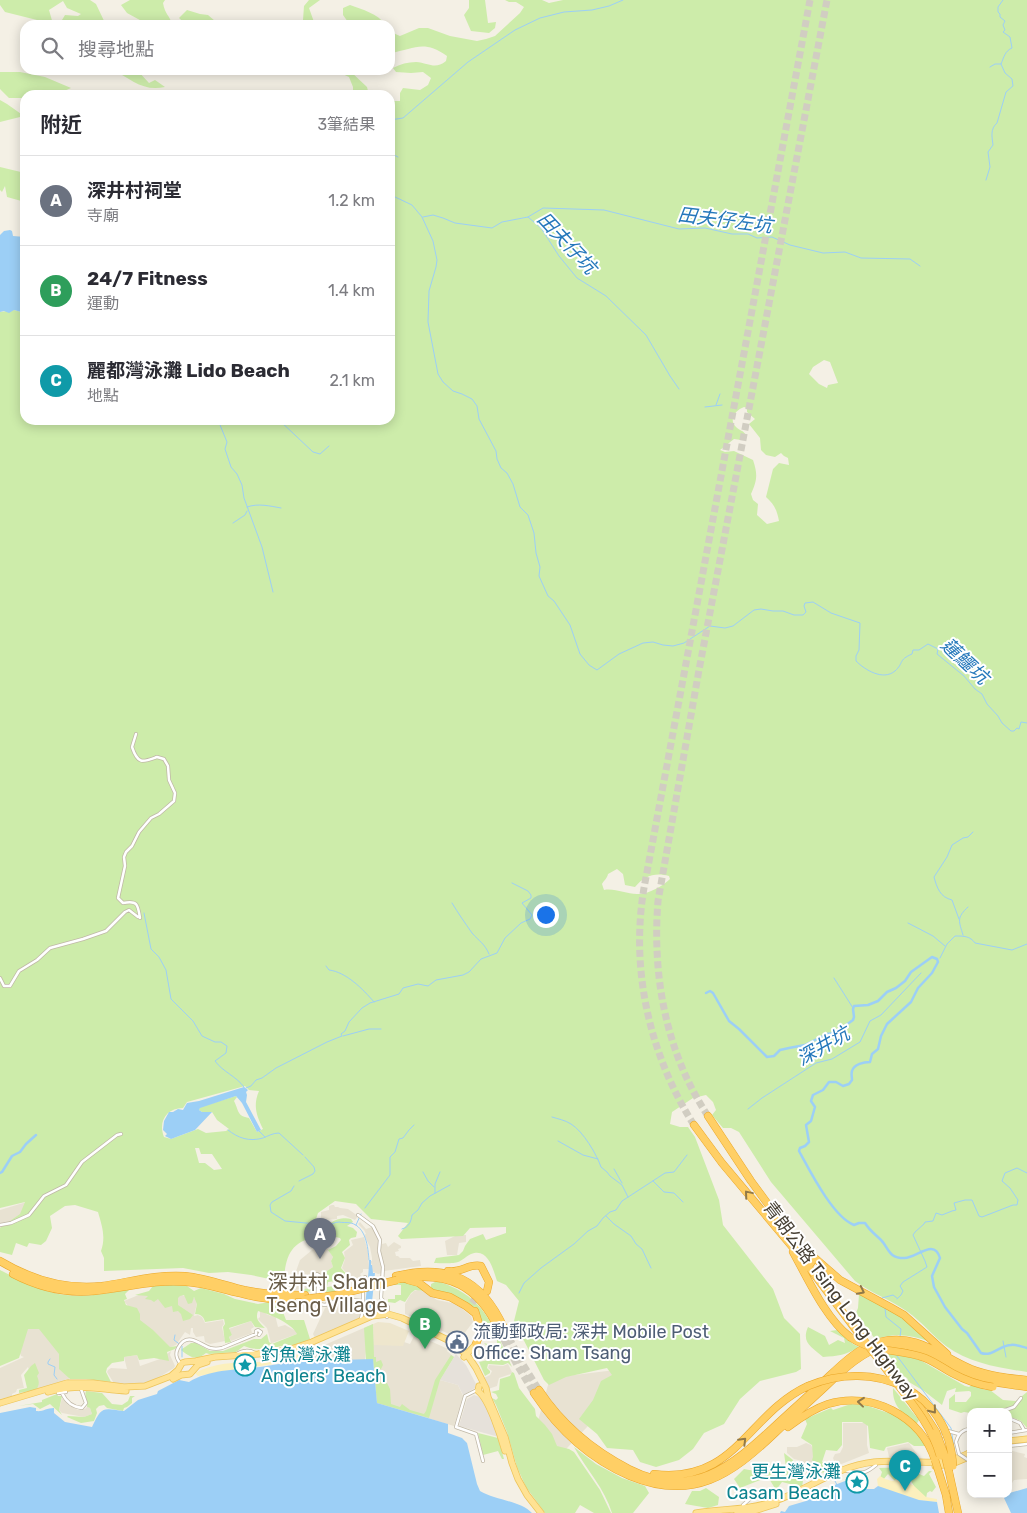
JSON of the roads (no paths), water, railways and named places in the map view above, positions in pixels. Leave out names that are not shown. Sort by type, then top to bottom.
[{"type":"highway","name":"青朗公路 Tsing Long Highway","points":[[708,1116],[751,1181],[796,1241],[929,1429],[939,1452],[946,1495]]},
{"type":"highway","name":"青朗公路 Tsing Long Highway","points":[[694,1125],[722,1163],[783,1235],[912,1395],[932,1425],[940,1442],[955,1495]]},
{"type":"highway","points":[[783,1235],[828,1314],[837,1326],[861,1344],[876,1349],[926,1358],[966,1380],[992,1387],[1027,1387]]},
{"type":"highway","points":[[796,1241],[840,1280],[904,1316],[948,1356]]},
{"type":"highway","points":[[0,1261],[17,1271],[35,1278],[66,1286],[92,1286],[148,1277],[178,1276],[205,1279],[262,1293],[305,1297]]},
{"type":"highway","points":[[0,1267],[33,1283],[65,1291],[95,1291],[150,1282],[170,1281],[205,1284],[260,1298],[279,1299],[336,1295],[419,1271],[459,1271],[475,1264],[481,1266],[488,1279],[486,1290]]},
{"type":"highway","points":[[473,1286],[468,1276],[470,1270],[477,1268],[484,1271]]},
{"type":"highway","points":[[399,1278],[422,1276],[445,1279],[467,1289],[481,1301],[502,1329],[492,1305],[473,1286],[455,1276],[435,1271]]},
{"type":"highway","points":[[399,1278],[416,1282],[434,1294],[446,1295],[473,1311],[481,1331],[473,1346]]},
{"type":"highway","points":[[429,1291],[431,1282],[439,1280],[459,1287],[481,1301]]},
{"type":"highway","points":[[1016,1387],[969,1375],[919,1348],[898,1345],[872,1347],[840,1373],[737,1466],[714,1479],[687,1486],[658,1484],[625,1474],[588,1451],[562,1428],[536,1392],[573,1432],[600,1452],[648,1477],[672,1480],[696,1479],[719,1470],[750,1449],[848,1360],[872,1347],[891,1340],[914,1342],[975,1370],[1001,1377],[1027,1380]]},
{"type":"highway","points":[[628,1468],[669,1475],[686,1474],[706,1468],[733,1450],[786,1399],[808,1386],[837,1377],[866,1376],[896,1383],[918,1395],[936,1412],[947,1434],[953,1460],[958,1513]]},
{"type":"highway","points":[[770,1438],[815,1409],[827,1404],[856,1401],[890,1409],[906,1419],[927,1441],[946,1495],[949,1513]]},
{"type":"main road","points":[[387,1316],[446,1342],[472,1361]]},
{"type":"main road","points":[[0,1405],[58,1389],[77,1386],[139,1391],[154,1387],[184,1374],[190,1374],[200,1364],[277,1353],[307,1344],[362,1321],[387,1316],[402,1318],[464,1349],[473,1346]]},
{"type":"main road","points":[[457,1346],[472,1369],[505,1437],[518,1479],[541,1513]]},
{"type":"main road","points":[[464,1355],[473,1346]]},
{"type":"main road","points":[[473,1346],[472,1361],[515,1480],[525,1498],[537,1513]]},
{"type":"main road","points":[[0,1405],[68,1383],[93,1383],[124,1387],[145,1386],[171,1376],[185,1362],[215,1357],[277,1353]]},
{"type":"main road","points":[[189,1362],[193,1370]]},
{"type":"main road","points":[[180,1366],[180,1372],[184,1374]]},
{"type":"main road","points":[[1012,1440],[1026,1434]]},
{"type":"main road","points":[[961,1459],[970,1453]]},
{"type":"main road","points":[[696,1513],[752,1509],[775,1503],[800,1495],[847,1471],[876,1465],[920,1466],[944,1464],[967,1458]]},
{"type":"main road","points":[[775,1503],[837,1471],[859,1464],[887,1461],[944,1464]]},
{"type":"main road","points":[[737,1513],[743,1510]]},
{"type":"street","points":[[0,978],[4,986],[10,986],[19,971],[38,959],[50,948],[106,931],[129,910],[133,911],[140,918],[135,902],[123,903],[118,898],[124,857],[139,832],[151,818],[174,801],[176,793],[164,759],[158,757],[145,762],[137,757],[132,747],[136,734]]},
{"type":"street","points":[[0,1225],[29,1215],[44,1196],[66,1186],[82,1162],[117,1135],[121,1134]]},
{"type":"street","points":[[358,1215],[373,1226],[380,1240],[379,1251],[383,1267],[381,1298],[388,1307],[387,1316]]},
{"type":"street","points":[[315,1276],[317,1274],[320,1276],[318,1298],[321,1305],[343,1299],[363,1302]]},
{"type":"street","points":[[362,1321],[365,1277]]},
{"type":"street","points":[[180,1366],[176,1354],[179,1347],[188,1340],[199,1341],[211,1348],[224,1348],[255,1334]]},
{"type":"street","points":[[62,1393],[69,1403],[80,1408],[84,1407],[86,1405],[83,1393],[77,1386]]},
{"type":"street","points":[[83,1393],[84,1390],[90,1387]]},
{"type":"street","points":[[481,1389],[465,1396],[456,1427],[476,1434],[482,1461]]},
{"type":"street","points":[[1011,1408],[1016,1406],[1021,1398]]},
{"type":"street","points":[[1012,1420],[1020,1423],[1026,1434]]},
{"type":"street","points":[[967,1429],[959,1434],[956,1442],[959,1454],[963,1458],[967,1458]]},
{"type":"street","points":[[933,1444],[946,1432],[953,1431],[959,1434]]},
{"type":"street","points":[[1012,1433],[1026,1434]]},
{"type":"street","points":[[1012,1441],[1027,1444]]},
{"type":"street","points":[[743,1510],[743,1505],[752,1497],[785,1497]]},
{"type":"water","points":[[10,230],[13,236],[20,237],[20,312],[14,310],[9,313],[0,312],[0,235],[4,231]]},
{"type":"water","points":[[244,1087],[248,1090],[246,1092],[246,1102],[261,1130],[257,1132],[242,1103],[236,1096],[200,1108],[199,1110],[202,1112],[212,1112],[195,1130],[171,1139],[165,1136],[167,1134],[163,1130],[164,1121],[169,1112],[178,1109],[183,1110],[187,1103]]},
{"type":"water","points":[[369,1260],[371,1260],[373,1273],[375,1273],[373,1311],[365,1314],[368,1274]]},
{"type":"water","points":[[303,1359],[305,1361],[373,1359],[377,1403],[448,1424],[448,1433],[462,1438],[467,1443],[480,1491],[515,1503],[532,1513],[0,1513],[0,1413],[30,1407],[36,1408],[36,1411],[54,1408],[54,1413],[65,1422],[92,1427],[98,1415],[104,1410],[124,1411],[138,1400],[157,1394],[158,1391],[179,1380],[189,1382],[215,1372],[266,1366]]},
{"type":"water","points":[[845,1481],[862,1484],[866,1489],[874,1489],[878,1486],[919,1500],[937,1502],[939,1513],[780,1513],[781,1511],[785,1512],[789,1506],[806,1501],[819,1490],[829,1493],[832,1486]]},
{"type":"water","points":[[1027,1488],[1027,1513],[1011,1513],[1004,1498],[1012,1498],[1012,1492]]},
{"type":"waterway","points":[[395,119],[403,118],[468,62],[515,30],[540,18],[564,12],[592,10],[623,0]]},
{"type":"waterway","points":[[990,67],[995,64],[1001,64],[1006,53],[1012,48],[1010,37],[1003,32],[1005,30],[1003,25],[1005,21],[998,12],[998,7],[1003,0]]},
{"type":"waterway","points":[[986,180],[990,167],[988,152],[993,145],[992,130],[997,123],[1006,92],[1013,86],[1012,79],[1005,73],[1001,64]]},
{"type":"waterway","name":"蓮鱷坑","points":[[395,197],[412,205],[422,217],[433,241],[437,260],[429,291],[428,322],[438,374],[443,382],[453,391],[472,399],[477,406],[479,419],[496,451],[501,468],[507,473],[513,484],[520,507],[528,515],[534,533],[536,553],[540,567],[539,576],[548,596],[554,601],[570,625],[580,654],[589,665],[597,670],[619,654],[643,643],[653,642],[673,646],[684,643],[710,626],[725,628],[733,626],[754,610],[783,611],[794,615],[803,615],[806,612],[805,603],[813,602],[831,613],[860,623],[859,650],[856,661],[869,671],[880,675],[890,674],[898,668],[905,658],[912,654],[913,650],[919,650],[928,644],[938,649],[937,654],[982,694],[987,704],[1011,731],[1019,729],[1021,722],[1027,723]]},
{"type":"waterway","name":"田夫仔左坑","points":[[528,217],[543,208],[604,210],[679,229],[705,228],[732,234],[748,234],[757,238],[772,237],[790,245],[823,253],[845,252],[861,258],[910,259],[920,266]]},
{"type":"waterway","name":"田夫仔坑","points":[[423,217],[433,215],[455,223],[492,228],[502,222],[528,217],[541,228],[559,256],[577,278],[606,296],[646,335],[679,389]]},
{"type":"waterway","points":[[716,405],[720,394]]},
{"type":"waterway","points":[[705,407],[722,405]]},
{"type":"waterway","points":[[220,425],[227,442],[225,449],[231,467],[242,485],[244,498],[262,547],[273,592]]},
{"type":"waterway","points":[[284,425],[313,452],[320,454],[329,446]]},
{"type":"waterway","points":[[247,507],[260,505],[281,508]]},
{"type":"waterway","points":[[233,523],[245,515],[247,511]]},
{"type":"waterway","points":[[959,919],[952,900],[940,892],[934,877],[947,857],[952,845],[968,837],[973,832]]},
{"type":"waterway","points":[[246,1088],[276,1068],[342,1036],[341,1034],[345,1031],[349,1022],[362,1008],[370,1003],[399,994],[403,988],[418,984],[428,986],[436,980],[463,975],[469,972],[481,959],[497,953],[505,938],[521,923],[530,919],[532,915],[522,903],[531,898],[531,895],[528,891],[512,883]]},
{"type":"waterway","points":[[452,903],[489,954]]},
{"type":"waterway","points":[[963,935],[959,920],[968,907]]},
{"type":"waterway","points":[[144,913],[151,949],[159,957],[166,970],[171,999],[193,1021],[202,1036],[227,1046],[226,1053],[215,1061],[244,1087]]},
{"type":"waterway","points":[[908,923],[933,936],[945,946]]},
{"type":"waterway","points":[[940,958],[947,944],[955,936],[966,937],[975,943],[1012,950],[1027,944]]},
{"type":"waterway","points":[[706,993],[710,991],[713,993],[729,1021],[767,1057],[774,1056],[780,1050],[805,1045],[827,1034],[835,1033],[853,1020],[854,1006],[868,1005],[878,1001],[887,992],[905,981],[911,972],[932,957],[937,959],[938,962],[932,973],[918,988],[911,1002],[887,1024],[881,1036],[878,1049],[872,1054],[870,1062],[857,1065],[853,1069],[852,1080],[849,1084],[843,1086],[836,1082],[829,1082],[823,1090],[813,1095],[811,1101],[815,1107],[811,1121],[806,1125],[809,1142],[800,1148],[799,1151],[816,1181],[838,1213],[854,1225],[865,1223],[892,1254],[899,1258],[904,1258],[929,1249],[934,1249],[937,1252],[940,1258],[932,1276],[934,1287],[945,1307],[981,1353],[993,1352],[1011,1345],[1027,1348]]},
{"type":"waterway","points":[[326,966],[329,970],[342,974],[354,982],[374,1002]]},
{"type":"waterway","name":"深井坑","points":[[748,1109],[816,1063],[832,1059],[860,1042],[870,1021],[881,1015],[921,973]]},
{"type":"waterway","points":[[834,978],[853,1008]]},
{"type":"waterway","points":[[343,1036],[369,1029],[381,1029]]},
{"type":"waterway","points":[[552,1117],[576,1127],[593,1150],[601,1167],[622,1185],[628,1197]]},
{"type":"waterway","points":[[365,1208],[390,1175],[390,1157],[395,1152],[399,1139],[403,1138],[414,1125]]},
{"type":"waterway","points":[[228,1130],[248,1139],[258,1139],[279,1133],[303,1155]]},
{"type":"waterway","points":[[259,1131],[265,1137]]},
{"type":"waterway","points":[[0,1173],[12,1156],[20,1152],[36,1135]]},
{"type":"waterway","points":[[558,1141],[583,1155],[598,1159]]},
{"type":"waterway","name":"深井坑","points":[[519,1293],[524,1283],[588,1231],[597,1226],[610,1212],[616,1210],[622,1201],[665,1173],[674,1172],[687,1155]]},
{"type":"waterway","points":[[299,1181],[315,1171],[314,1167],[305,1157]]},
{"type":"waterway","points":[[897,1299],[903,1291],[900,1286],[903,1282],[927,1267],[913,1235],[925,1222],[933,1221],[936,1213],[942,1215],[956,1210],[954,1203],[965,1200],[972,1200],[979,1216],[982,1217],[1017,1205],[1018,1200],[1010,1188],[1002,1181],[1005,1173],[1017,1168],[1027,1173]]},
{"type":"waterway","points":[[614,1169],[622,1183]]},
{"type":"waterway","points":[[423,1172],[434,1187]]},
{"type":"waterway","points":[[435,1193],[435,1184],[440,1172]]},
{"type":"waterway","points":[[653,1181],[664,1192],[674,1193],[683,1202]]},
{"type":"waterway","points":[[402,1229],[408,1226],[412,1215],[422,1203],[430,1196],[450,1185]]},
{"type":"waterway","points":[[294,1186],[291,1191],[272,1202],[270,1205],[271,1212],[285,1221],[327,1225],[339,1222],[356,1225],[365,1238],[369,1260]]},
{"type":"waterway","points":[[356,1225],[361,1214]]},
{"type":"waterway","points":[[606,1216],[631,1236],[642,1249],[651,1268]]},
{"type":"waterway","points":[[882,1298],[893,1295],[897,1298]]},
{"type":"waterway","points":[[885,1308],[886,1317],[901,1329],[900,1337]]},
{"type":"waterway","points":[[175,1335],[174,1340],[182,1346],[182,1357]]},
{"type":"waterway","points":[[1003,1341],[1006,1357]]},
{"type":"waterway","points":[[897,1356],[951,1428],[955,1455]]},
{"type":"waterway","points":[[50,1359],[48,1364],[55,1367],[54,1375],[57,1379]]},
{"type":"waterway","points":[[835,1481],[837,1485]]},
{"type":"tunnel","points":[[694,1125],[666,1070],[655,1041],[647,1011],[642,981],[640,919],[644,888],[810,0]]},
{"type":"tunnel","points":[[708,1116],[682,1066],[672,1040],[665,1013],[657,957],[658,901],[699,670],[827,0]]},
{"type":"tunnel","points":[[313,1281],[315,1275]]},
{"type":"tunnel","points":[[472,1303],[484,1288]]},
{"type":"tunnel","points":[[504,1328],[522,1363],[539,1390]]},
{"type":"tunnel","points":[[499,1330],[534,1393]]},
{"type":"place","name":"深井村祠堂","points":[[320,1259]]},
{"type":"place","name":"流動郵政局: 深井 Mobile Post Office: Sham Tsang","points":[[457,1342]]},
{"type":"place","name":"24/7 Fitness","points":[[425,1349]]},
{"type":"place","name":"釣魚灣泳灘 Anglers' Beach","points":[[245,1365]]},
{"type":"place","name":"更生灣泳灘 Casam Beach","points":[[857,1482]]},
{"type":"place","name":"麗都灣泳灘 Lido Beach","points":[[905,1491]]},
{"type":"district","name":"深井村 Sham Tseng Village","points":[[327,1294]]}]
